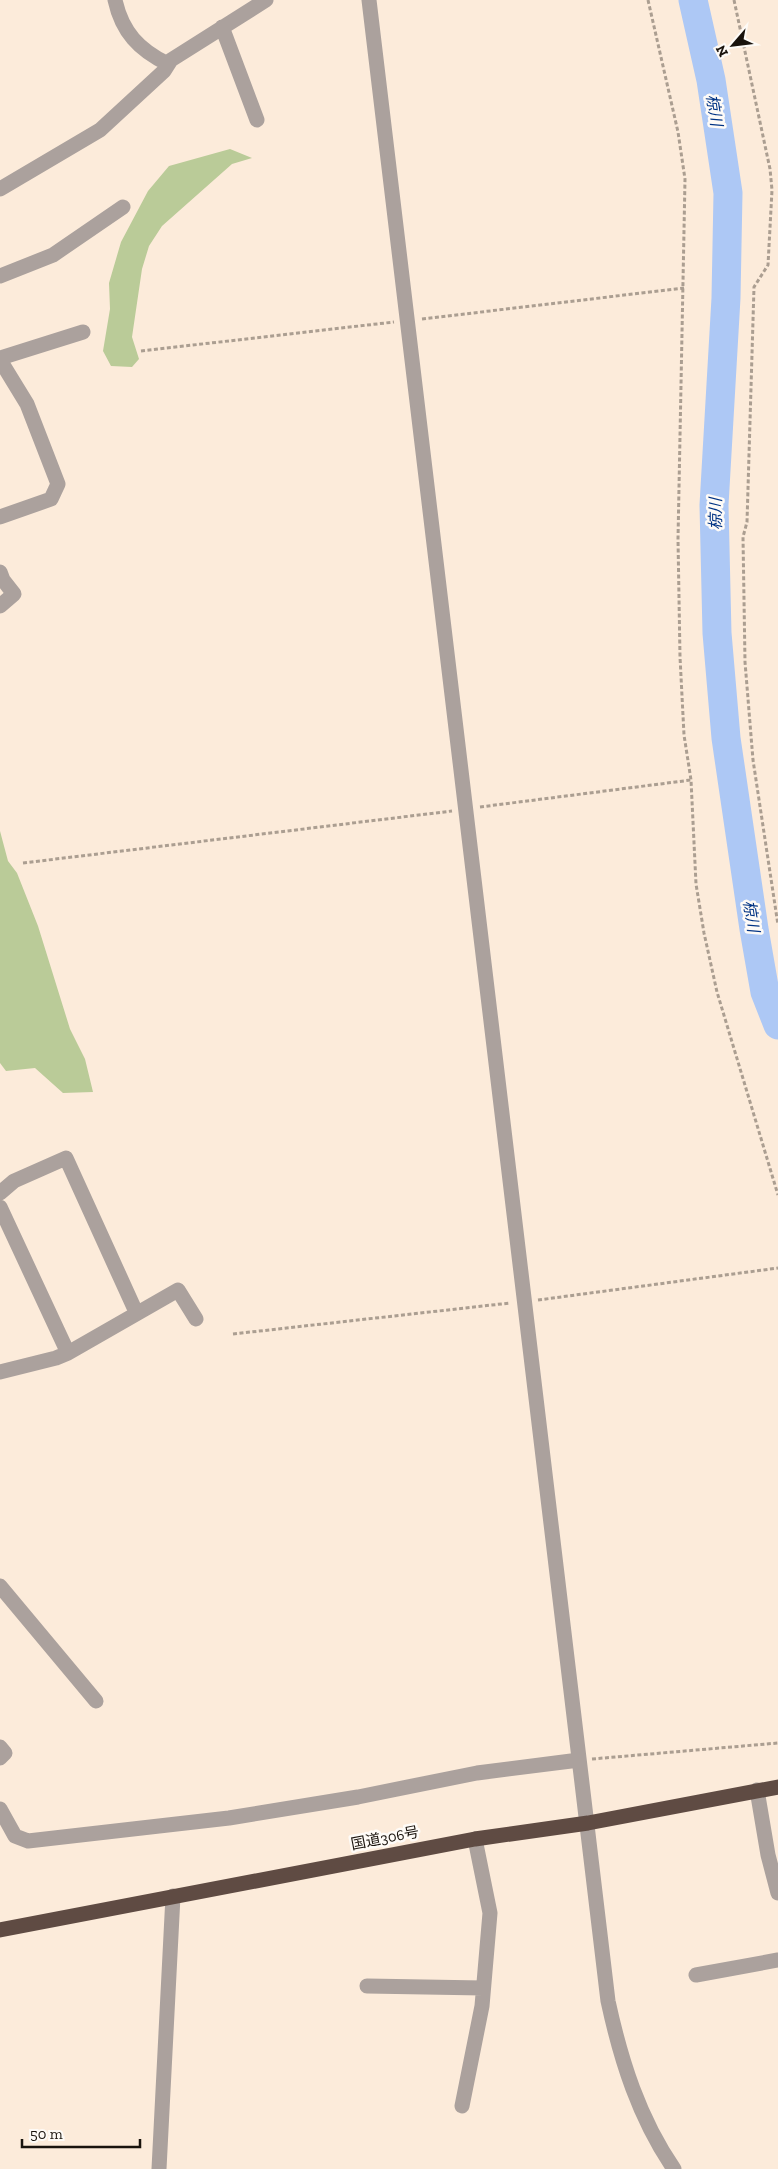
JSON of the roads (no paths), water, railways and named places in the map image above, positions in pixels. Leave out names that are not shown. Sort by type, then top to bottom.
[{"type":"highway","name":"国道306号","points":[[0,1930],[475,1839],[588,1823],[778,1787]]},
{"type":"street","points":[[115,0],[127,32],[136,44],[152,56],[168,64]]},
{"type":"street","points":[[0,189],[100,130],[164,71],[168,64],[266,0]]},
{"type":"street","points":[[369,0],[523,1302],[588,1823],[608,2001],[627,2077],[639,2108],[674,2169]]},
{"type":"street","points":[[222,27],[257,120]]},
{"type":"street","points":[[0,276],[53,255],[123,207]]},
{"type":"street","points":[[0,518],[51,499],[58,484],[27,404],[0,359],[83,332]]},
{"type":"street","points":[[0,572],[3,580],[14,594],[0,606]]},
{"type":"street","points":[[0,1193],[14,1181],[66,1158],[136,1312]]},
{"type":"street","points":[[0,1207],[68,1353]]},
{"type":"street","points":[[0,1372],[56,1358],[68,1353],[136,1312],[178,1290],[196,1319]]},
{"type":"street","points":[[0,1586],[96,1701]]},
{"type":"street","points":[[0,1747],[5,1753],[0,1758]]},
{"type":"street","points":[[0,1810],[15,1836],[28,1842],[229,1818],[358,1797],[477,1773],[580,1760]]},
{"type":"street","points":[[757,1790],[768,1855],[778,1893]]},
{"type":"street","points":[[462,2106],[483,1988],[490,1913],[475,1839]]},
{"type":"street","points":[[159,2169],[173,1896]]},
{"type":"street","points":[[696,1975],[778,1960]]},
{"type":"street","points":[[367,1986],[483,1988]]},
{"type":"waterway","name":"椋川","points":[[693,0],[711,80],[728,193],[726,298],[714,505],[717,633],[726,738],[754,929],[765,992],[778,1025]]}]
